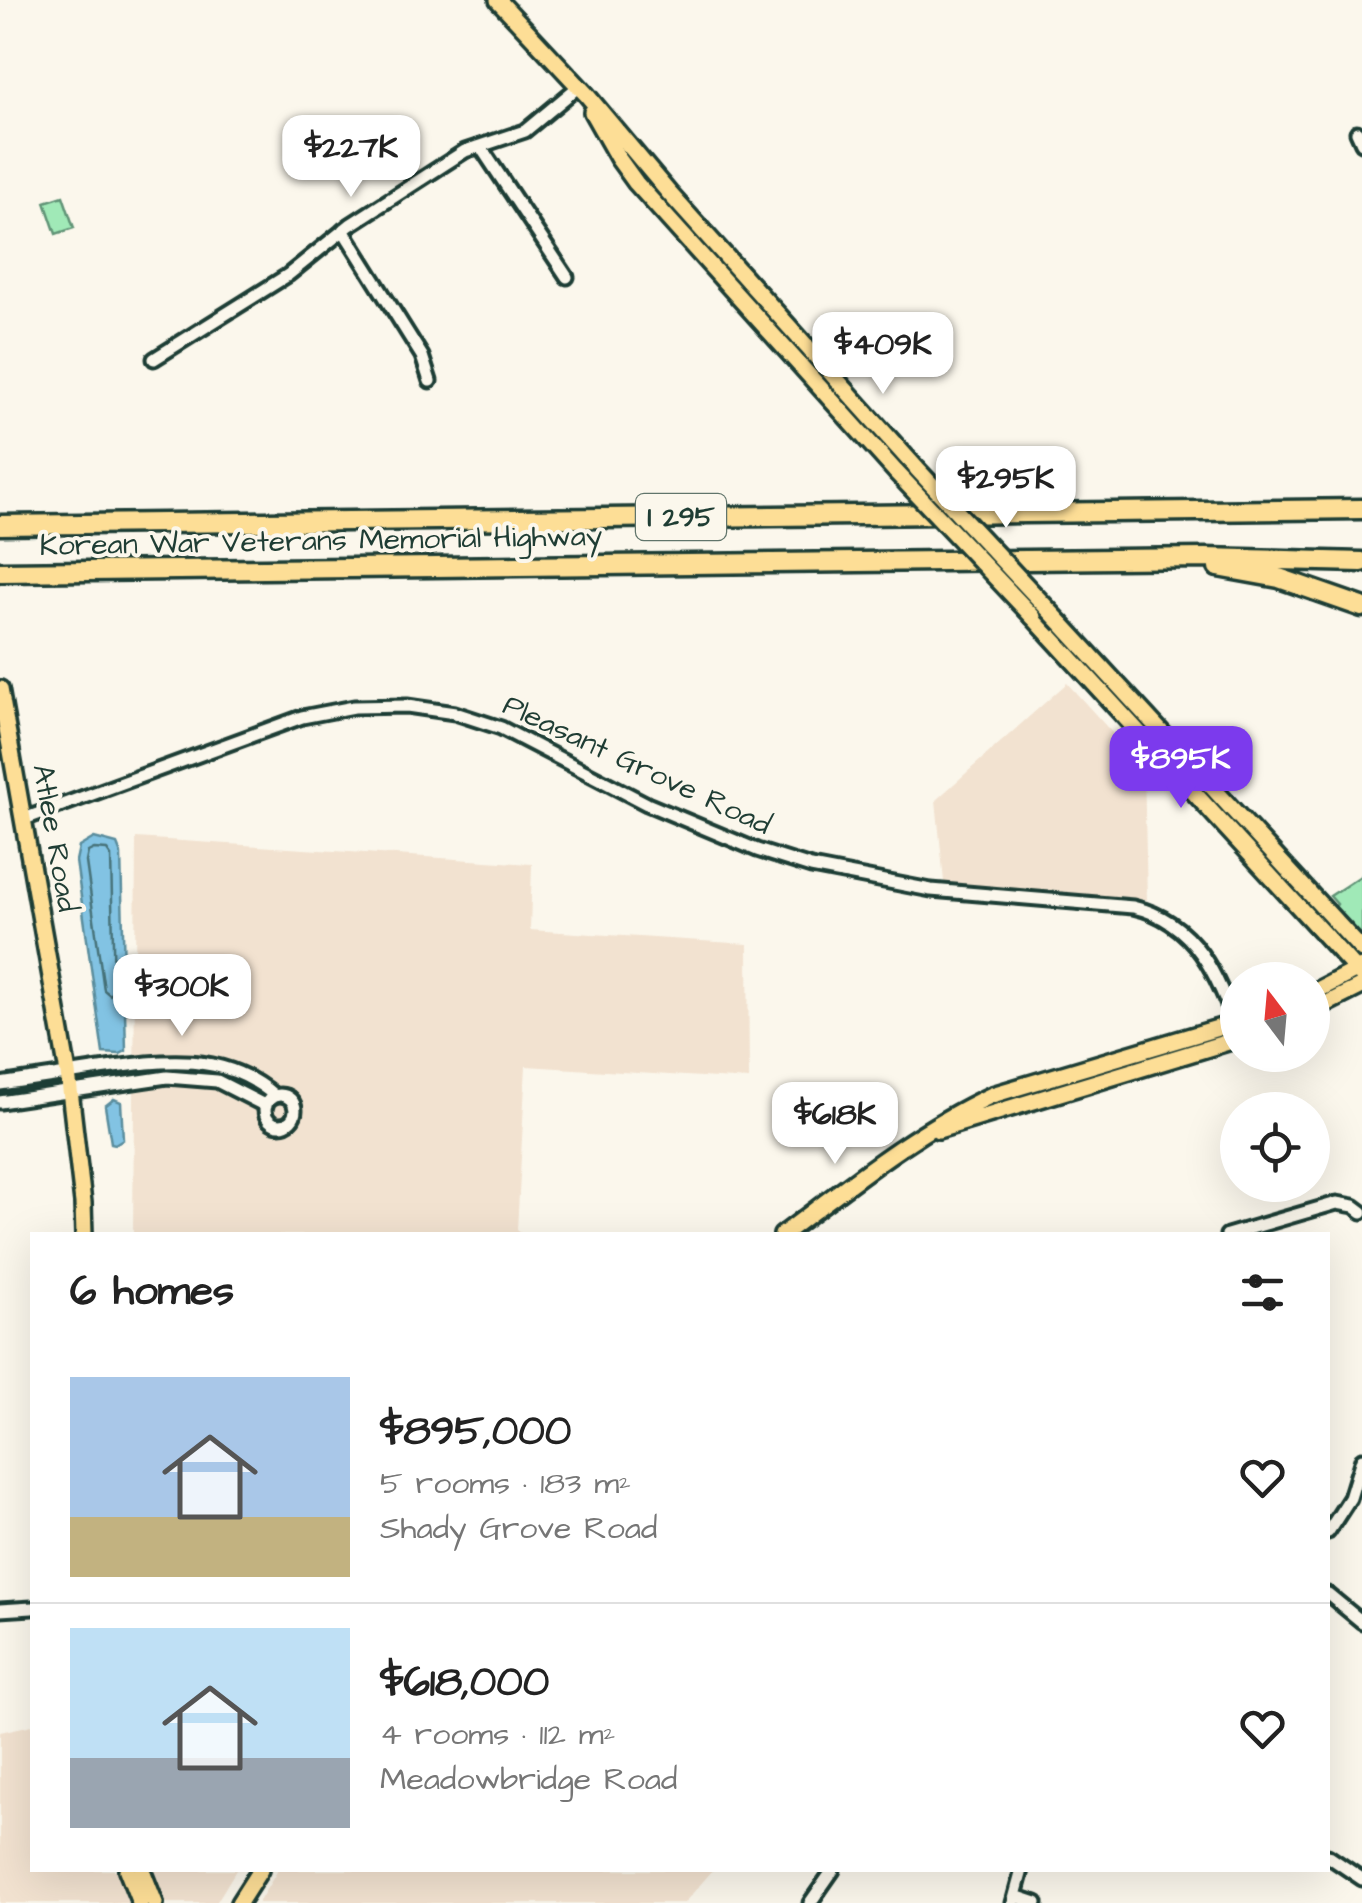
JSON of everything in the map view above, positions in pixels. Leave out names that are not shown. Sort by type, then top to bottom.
[{"type":"highway","points":[[1312,508],[1362,500]]},
{"type":"highway","name":"Korean War Veterans Memorial Highway","points":[[0,526],[1362,508]]},
{"type":"highway","name":"Korean War Veterans Memorial Highway","points":[[0,572],[1308,558],[1362,562]]},
{"type":"highway","points":[[1174,559],[1279,578],[1362,607]]},
{"type":"main road","points":[[498,0],[917,468],[1362,950]]},
{"type":"main road","points":[[578,87],[636,182],[896,472],[1361,975]]},
{"type":"main road","points":[[785,348],[799,336]]},
{"type":"main road","name":"Atlee Road","points":[[0,689],[68,1073],[84,1232]]},
{"type":"main road","points":[[1330,986],[1361,975]]},
{"type":"main road","points":[[1330,998],[1361,975]]},
{"type":"main road","points":[[786,1232],[915,1137],[1220,1035]]},
{"type":"main road","points":[[128,1872],[140,1903]]},
{"type":"main road","points":[[143,1872],[155,1903]]},
{"type":"main road","points":[[238,1903],[259,1872]]},
{"type":"street","points":[[154,359],[288,275],[344,230],[466,151],[525,131],[578,87]]},
{"type":"street","points":[[480,146],[568,277]]},
{"type":"street","points":[[344,230],[422,356],[430,381]]},
{"type":"street","name":"Pleasant Grove Road","points":[[24,820],[302,717],[367,706],[430,709],[501,728],[658,809],[746,846],[810,867],[904,886],[1133,907],[1159,915],[1182,929],[1201,950],[1220,992]]},
{"type":"street","points":[[0,1084],[160,1060],[199,1061],[257,1080],[271,1101],[234,1087],[190,1078],[148,1078],[0,1102]]},
{"type":"street","points":[[1238,1232],[1337,1204],[1358,1209]]},
{"type":"street","points":[[1330,1529],[1350,1498],[1362,1459]]},
{"type":"street","points":[[1330,1596],[1362,1622]]},
{"type":"street","points":[[0,1610],[30,1608]]},
{"type":"street","points":[[1330,1857],[1362,1879]]},
{"type":"street","points":[[810,1903],[832,1872]]},
{"type":"street","points":[[1021,1872],[1014,1899],[1036,1903]]},
{"type":"shaded area","points":[[1067,683],[1144,768],[1147,900],[944,882],[936,800]]},
{"type":"shaded area","points":[[136,838],[532,864],[530,930],[748,944],[749,1080],[526,1066],[519,1232],[133,1232]]},
{"type":"shaded area","points":[[30,1725],[30,1872],[118,1872],[128,1903],[0,1903],[0,1732]]},
{"type":"shaded area","points":[[152,1872],[235,1872],[216,1903],[164,1903]]},
{"type":"shaded area","points":[[277,1872],[711,1872],[684,1903],[258,1903]]},
{"type":"green space","points":[[63,196],[74,228],[56,234],[45,202]]},
{"type":"green space","points":[[1362,875],[1362,937],[1330,896]]},
{"type":"water","points":[[94,838],[117,844],[121,854],[126,1051],[120,1054],[103,1053],[76,861],[79,847]]},
{"type":"water","points":[[114,1099],[121,1102],[123,1139],[115,1144],[111,1143],[105,1106]]}]
